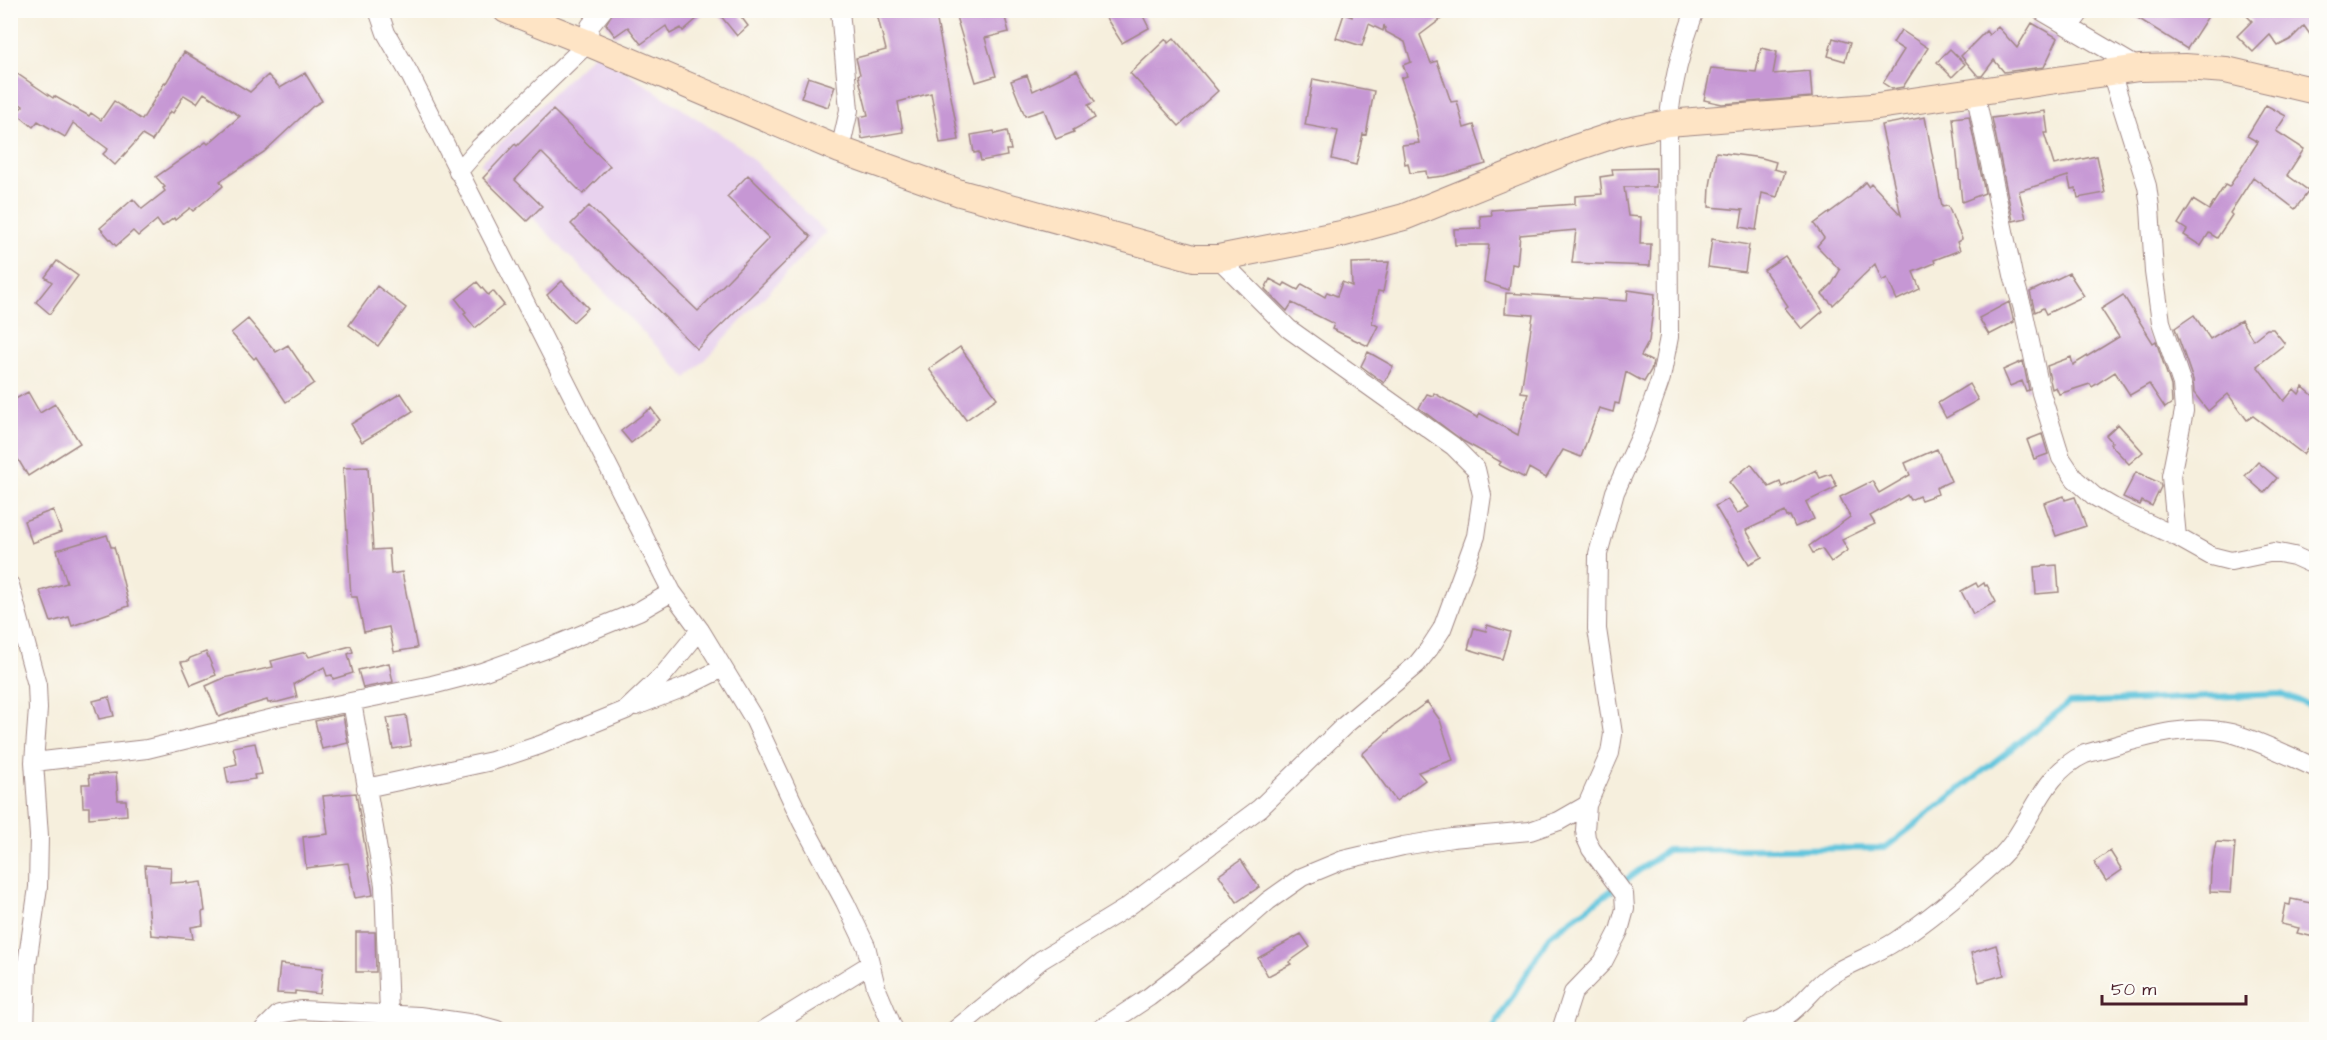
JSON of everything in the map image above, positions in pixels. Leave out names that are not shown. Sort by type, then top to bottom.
[{"type":"street","points":[[378,10],[386,33],[409,73],[672,592],[700,630],[754,719],[802,822],[866,946],[869,965],[894,1029]]},
{"type":"street","points":[[506,10],[840,150],[960,193],[1194,258],[1218,258],[1341,234],[1404,217],[1575,148],[1623,132],[1668,123],[1871,107],[2139,68],[2185,67],[2226,70],[2316,91]]},
{"type":"street","points":[[458,172],[479,148],[588,43],[590,26],[603,10]]},
{"type":"street","points":[[840,10],[849,110],[840,150]]},
{"type":"street","points":[[1561,1029],[1574,993],[1603,962],[1619,931],[1625,909],[1624,894],[1595,856],[1586,838],[1587,805],[1610,753],[1612,734],[1597,629],[1598,554],[1615,492],[1642,433],[1661,378],[1669,337],[1668,123],[1670,104],[1688,29],[1695,10]]},
{"type":"street","points":[[2040,10],[2139,68]]},
{"type":"street","points":[[2069,27],[2082,10]]},
{"type":"street","points":[[2111,72],[2147,186],[2154,272],[2161,322],[2182,384],[2184,411],[2171,476],[2177,537]]},
{"type":"street","points":[[1975,91],[2013,275],[2023,309],[2041,393],[2061,459],[2075,479],[2094,496],[2211,556],[2231,561],[2274,552],[2294,556],[2316,566]]},
{"type":"street","points":[[955,1029],[1041,960],[1126,908],[1260,808],[1345,725],[1417,664],[1442,629],[1476,536],[1482,495],[1476,469],[1453,446],[1289,329],[1218,258]]},
{"type":"street","points":[[10,585],[37,685],[38,731],[34,762],[39,846],[34,924],[27,964],[25,1029]]},
{"type":"street","points":[[34,762],[147,750],[220,730],[402,692],[482,672],[639,611],[672,592]]},
{"type":"street","points":[[626,710],[664,674],[700,630]]},
{"type":"street","points":[[366,788],[492,761],[540,745],[685,687],[723,668]]},
{"type":"street","points":[[352,702],[384,885],[389,1013]]},
{"type":"street","points":[[1749,1029],[1783,1018],[1829,977],[1895,942],[1965,888],[1998,859],[2019,834],[2053,776],[2063,766],[2085,754],[2187,729],[2211,730],[2231,733],[2316,768]]},
{"type":"street","points":[[1099,1029],[1149,997],[1235,930],[1268,901],[1302,877],[1343,860],[1403,846],[1452,838],[1530,831],[1559,821],[1587,805]]},
{"type":"street","points":[[764,1029],[869,965]]},
{"type":"street","points":[[263,1029],[279,1014],[290,1011],[389,1013],[464,1022],[497,1029]]},
{"type":"shaded area","points":[[596,52],[740,147],[826,232],[687,378],[480,163]]},
{"type":"building","points":[[614,10],[707,10],[683,31],[681,28],[670,34],[666,26],[641,44],[628,27],[615,36],[606,24]]},
{"type":"building","points":[[716,10],[736,10],[748,26],[737,36]]},
{"type":"building","points":[[876,10],[935,10],[959,140],[940,143],[931,93],[898,102],[903,132],[862,139],[859,117],[868,115],[856,58],[886,50]]},
{"type":"building","points":[[954,10],[1003,10],[1009,32],[985,38],[996,76],[976,82]]},
{"type":"building","points":[[1101,10],[1140,10],[1149,28],[1122,43]]},
{"type":"building","points":[[1343,10],[1434,10],[1441,19],[1420,35],[1431,63],[1437,61],[1451,102],[1457,101],[1464,128],[1474,125],[1486,164],[1444,176],[1427,178],[1426,171],[1410,173],[1408,163],[1405,164],[1402,145],[1419,143],[1413,114],[1401,78],[1407,76],[1403,65],[1411,62],[1405,42],[1386,32],[1384,25],[1383,31],[1369,24],[1362,46],[1336,38],[1344,14],[1352,17]]},
{"type":"building","points":[[2125,10],[2212,10],[2187,49]]},
{"type":"building","points":[[2241,10],[2316,10],[2316,43],[2304,26],[2290,40],[2278,46],[2270,35],[2253,52],[2237,36],[2252,21]]},
{"type":"building","points":[[2032,23],[2058,38],[2044,67],[2004,72],[1994,60],[1982,76],[1978,76],[1961,56],[1986,31],[1989,35],[1998,27],[2017,48]]},
{"type":"building","points":[[1901,30],[1928,48],[1903,87],[1892,89],[1883,83],[1904,50],[1893,43]]},
{"type":"building","points":[[1174,38],[1218,91],[1179,126],[1130,73],[1166,39],[1168,43]]},
{"type":"building","points":[[1833,38],[1850,43],[1845,61],[1828,56]]},
{"type":"building","points":[[1761,48],[1777,52],[1773,74],[1810,71],[1812,97],[1722,104],[1704,100],[1711,68],[1756,72]]},
{"type":"building","points":[[1950,49],[1965,64],[1952,77],[1937,62]]},
{"type":"building","points":[[184,52],[250,92],[268,75],[280,88],[305,73],[322,101],[313,106],[264,152],[220,181],[223,186],[193,211],[190,208],[162,227],[157,220],[138,236],[133,231],[116,246],[100,228],[133,199],[142,209],[165,191],[163,188],[165,187],[156,177],[206,142],[208,144],[240,116],[204,93],[197,103],[184,95],[173,113],[170,111],[152,141],[142,135],[115,165],[103,154],[108,149],[73,123],[65,137],[38,121],[33,127],[16,113],[23,106],[10,97],[10,69],[53,98],[54,96],[89,116],[91,113],[101,120],[114,101],[142,120]]},
{"type":"building","points":[[1077,70],[1095,102],[1088,105],[1095,118],[1073,130],[1074,132],[1056,139],[1044,110],[1025,116],[1011,81],[1027,75],[1033,91]]},
{"type":"building","points":[[808,77],[835,86],[828,107],[801,98]]},
{"type":"building","points":[[1313,79],[1374,91],[1366,135],[1363,134],[1356,165],[1332,159],[1338,131],[1305,125]]},
{"type":"building","points":[[2266,105],[2286,116],[2276,131],[2304,149],[2287,175],[2309,191],[2295,209],[2253,177],[2217,238],[2209,233],[2201,246],[2184,235],[2187,230],[2178,224],[2193,200],[2209,210],[2225,185],[2229,187],[2258,142],[2247,136]]},
{"type":"building","points":[[553,110],[610,166],[583,194],[541,152],[515,180],[542,206],[527,221],[483,178],[515,144],[517,146]]},
{"type":"building","points":[[2045,111],[2048,133],[2044,133],[2054,165],[2097,156],[2105,193],[2078,198],[2076,188],[2071,189],[2068,176],[2019,191],[2026,218],[2013,221],[1992,118]]},
{"type":"building","points":[[1969,116],[1985,193],[1962,202],[1953,118]]},
{"type":"building","points":[[1925,117],[1942,207],[1948,206],[1962,239],[1957,242],[1960,250],[1934,260],[1935,263],[1913,272],[1920,289],[1897,300],[1887,278],[1882,281],[1875,264],[1833,305],[1822,294],[1832,284],[1840,270],[1817,246],[1824,238],[1814,224],[1848,199],[1865,182],[1868,186],[1871,183],[1901,215],[1881,125]]},
{"type":"building","points":[[994,131],[995,134],[1007,131],[1011,150],[1006,150],[1007,156],[981,161],[979,152],[974,153],[971,135]]},
{"type":"building","points":[[1716,152],[1776,162],[1774,169],[1785,172],[1777,197],[1762,193],[1756,230],[1740,227],[1743,210],[1709,207]]},
{"type":"building","points":[[1656,168],[1656,187],[1624,187],[1628,216],[1641,217],[1640,244],[1651,244],[1650,266],[1572,263],[1576,230],[1520,235],[1517,265],[1512,264],[1509,290],[1484,282],[1489,245],[1455,245],[1454,229],[1481,228],[1480,216],[1492,215],[1491,210],[1575,204],[1575,196],[1602,194],[1600,177],[1613,175],[1612,169]]},
{"type":"building","points":[[748,175],[811,237],[697,349],[571,224],[589,206],[698,311],[769,238],[727,197]]},
{"type":"building","points":[[1712,239],[1749,245],[1745,272],[1708,267]]},
{"type":"building","points":[[1785,256],[1823,311],[1802,329],[1785,308],[1788,306],[1764,270]]},
{"type":"building","points":[[57,261],[78,276],[50,314],[36,302],[52,282],[45,277]]},
{"type":"building","points":[[1389,262],[1383,292],[1378,291],[1372,323],[1378,326],[1368,346],[1332,329],[1334,324],[1292,303],[1287,311],[1265,289],[1270,279],[1298,290],[1302,284],[1325,297],[1327,292],[1337,296],[1342,282],[1352,286],[1351,263]]},
{"type":"building","points":[[2069,273],[2084,296],[2046,314],[2043,308],[2035,312],[2030,292]]},
{"type":"building","points":[[562,281],[588,308],[573,322],[547,295]]},
{"type":"building","points":[[477,282],[488,295],[493,291],[504,305],[475,328],[456,299]]},
{"type":"building","points":[[377,286],[406,308],[378,346],[349,325]]},
{"type":"building","points":[[1628,290],[1655,294],[1649,341],[1641,356],[1653,362],[1651,370],[1644,382],[1626,372],[1619,404],[1615,403],[1613,412],[1599,408],[1581,457],[1563,450],[1546,478],[1529,468],[1525,478],[1499,465],[1501,462],[1463,441],[1419,408],[1427,394],[1433,396],[1434,393],[1478,418],[1479,413],[1518,435],[1528,393],[1521,392],[1533,315],[1505,313],[1506,293],[1627,301]]},
{"type":"building","points":[[2123,295],[2153,343],[2156,341],[2171,386],[2172,403],[2165,408],[2149,384],[2130,395],[2115,372],[2092,387],[2090,384],[2059,394],[2056,387],[2052,389],[2047,366],[2071,357],[2073,365],[2119,337],[2101,309]]},
{"type":"building","points":[[2009,302],[2014,322],[1989,335],[1979,318]]},
{"type":"building","points":[[2194,315],[2210,339],[2241,320],[2253,340],[2267,329],[2273,329],[2285,344],[2257,366],[2284,401],[2294,389],[2299,394],[2303,387],[2316,398],[2316,436],[2303,454],[2253,416],[2247,420],[2228,394],[2208,411],[2194,393],[2193,380],[2175,328]]},
{"type":"building","points":[[248,319],[276,352],[288,345],[314,383],[286,402],[256,357],[254,359],[231,333]]},
{"type":"building","points":[[960,347],[997,398],[966,420],[929,369]]},
{"type":"building","points":[[1368,352],[1393,366],[1384,383],[1361,366]]},
{"type":"building","points":[[2023,361],[2029,390],[2026,391],[2022,381],[2010,386],[2003,370]]},
{"type":"building","points":[[1969,384],[1978,400],[1946,418],[1938,403]]},
{"type":"building","points":[[28,392],[40,413],[55,404],[80,443],[28,476],[10,446],[10,402]]},
{"type":"building","points":[[401,393],[413,411],[362,442],[351,424]]},
{"type":"building","points":[[651,408],[660,420],[631,443],[621,431]]},
{"type":"building","points":[[2118,424],[2143,452],[2129,464],[2110,444],[2112,442],[2106,435]]},
{"type":"building","points":[[2042,434],[2048,454],[2034,459],[2027,440]]},
{"type":"building","points":[[1937,449],[1951,481],[1936,488],[1938,494],[1921,500],[1919,496],[1910,500],[1907,495],[1870,516],[1875,524],[1842,540],[1848,550],[1831,562],[1822,549],[1813,553],[1809,546],[1850,517],[1840,497],[1872,481],[1879,493],[1910,475],[1905,463]]},
{"type":"building","points":[[2258,462],[2277,478],[2264,493],[2245,476]]},
{"type":"building","points":[[1751,464],[1769,487],[1780,482],[1782,487],[1816,470],[1820,478],[1831,474],[1837,487],[1806,502],[1814,519],[1795,527],[1790,516],[1787,517],[1785,512],[1746,530],[1762,557],[1749,564],[1715,506],[1727,499],[1737,514],[1749,507],[1729,482]]},
{"type":"building","points":[[368,467],[373,550],[389,549],[391,574],[402,572],[417,648],[394,652],[389,627],[364,632],[357,597],[351,597],[343,468]]},
{"type":"building","points":[[2136,472],[2160,483],[2161,487],[2152,506],[2142,501],[2140,505],[2123,497]]},
{"type":"building","points":[[2064,496],[2065,500],[2075,497],[2086,526],[2056,536],[2044,503]]},
{"type":"building","points":[[53,510],[61,532],[32,543],[24,521]]},
{"type":"building","points":[[107,535],[111,547],[114,547],[129,606],[72,626],[69,617],[51,622],[40,591],[67,583],[57,550]]},
{"type":"building","points":[[2057,565],[2059,592],[2036,594],[2034,567]]},
{"type":"building","points":[[1976,583],[1978,587],[1984,583],[1985,586],[1987,585],[1996,602],[1973,614],[1961,591]]},
{"type":"building","points":[[1487,625],[1510,632],[1502,659],[1468,649],[1474,628],[1486,631]]},
{"type":"building","points":[[351,646],[353,652],[348,654],[353,673],[333,679],[332,675],[327,676],[324,667],[294,684],[297,697],[268,703],[267,700],[219,717],[206,686],[224,678],[273,667],[271,661],[306,652],[309,657]]},
{"type":"building","points":[[206,652],[216,675],[191,685],[181,662]]},
{"type":"building","points":[[389,663],[393,682],[363,688],[358,670]]},
{"type":"building","points":[[109,697],[114,716],[99,719],[93,701]]},
{"type":"building","points":[[1427,702],[1440,720],[1453,760],[1418,772],[1425,780],[1396,801],[1362,754]]},
{"type":"building","points":[[343,715],[348,743],[322,749],[315,721]]},
{"type":"building","points":[[406,715],[411,746],[393,749],[387,718]]},
{"type":"building","points":[[255,743],[262,774],[254,775],[255,779],[228,783],[225,767],[237,764],[233,747]]},
{"type":"building","points":[[116,773],[118,800],[126,800],[127,815],[89,818],[89,807],[83,807],[82,784],[90,784],[89,775]]},
{"type":"building","points":[[356,793],[373,895],[355,898],[348,863],[306,868],[303,837],[328,834],[323,796]]},
{"type":"building","points":[[2216,842],[2235,843],[2231,893],[2210,892]]},
{"type":"building","points":[[2110,851],[2122,870],[2106,881],[2094,862]]},
{"type":"building","points":[[1241,860],[1259,887],[1237,902],[1219,875]]},
{"type":"building","points":[[145,865],[171,867],[170,883],[201,882],[205,911],[202,912],[203,925],[191,927],[193,939],[151,935]]},
{"type":"building","points":[[2291,899],[2316,904],[2314,937],[2297,933],[2299,928],[2281,924],[2285,904],[2290,905]]},
{"type":"building","points":[[356,932],[375,932],[376,972],[356,972]]},
{"type":"building","points":[[1301,934],[1310,947],[1289,962],[1291,964],[1268,976],[1258,958]]},
{"type":"building","points":[[1996,945],[2004,975],[1979,982],[1971,953]]},
{"type":"building","points":[[280,964],[323,968],[320,994],[295,991],[295,994],[277,993]]},
{"type":"waterway","points":[[1492,1030],[1549,936],[1667,850],[1885,848],[2069,703],[2281,694],[2316,708]]}]
